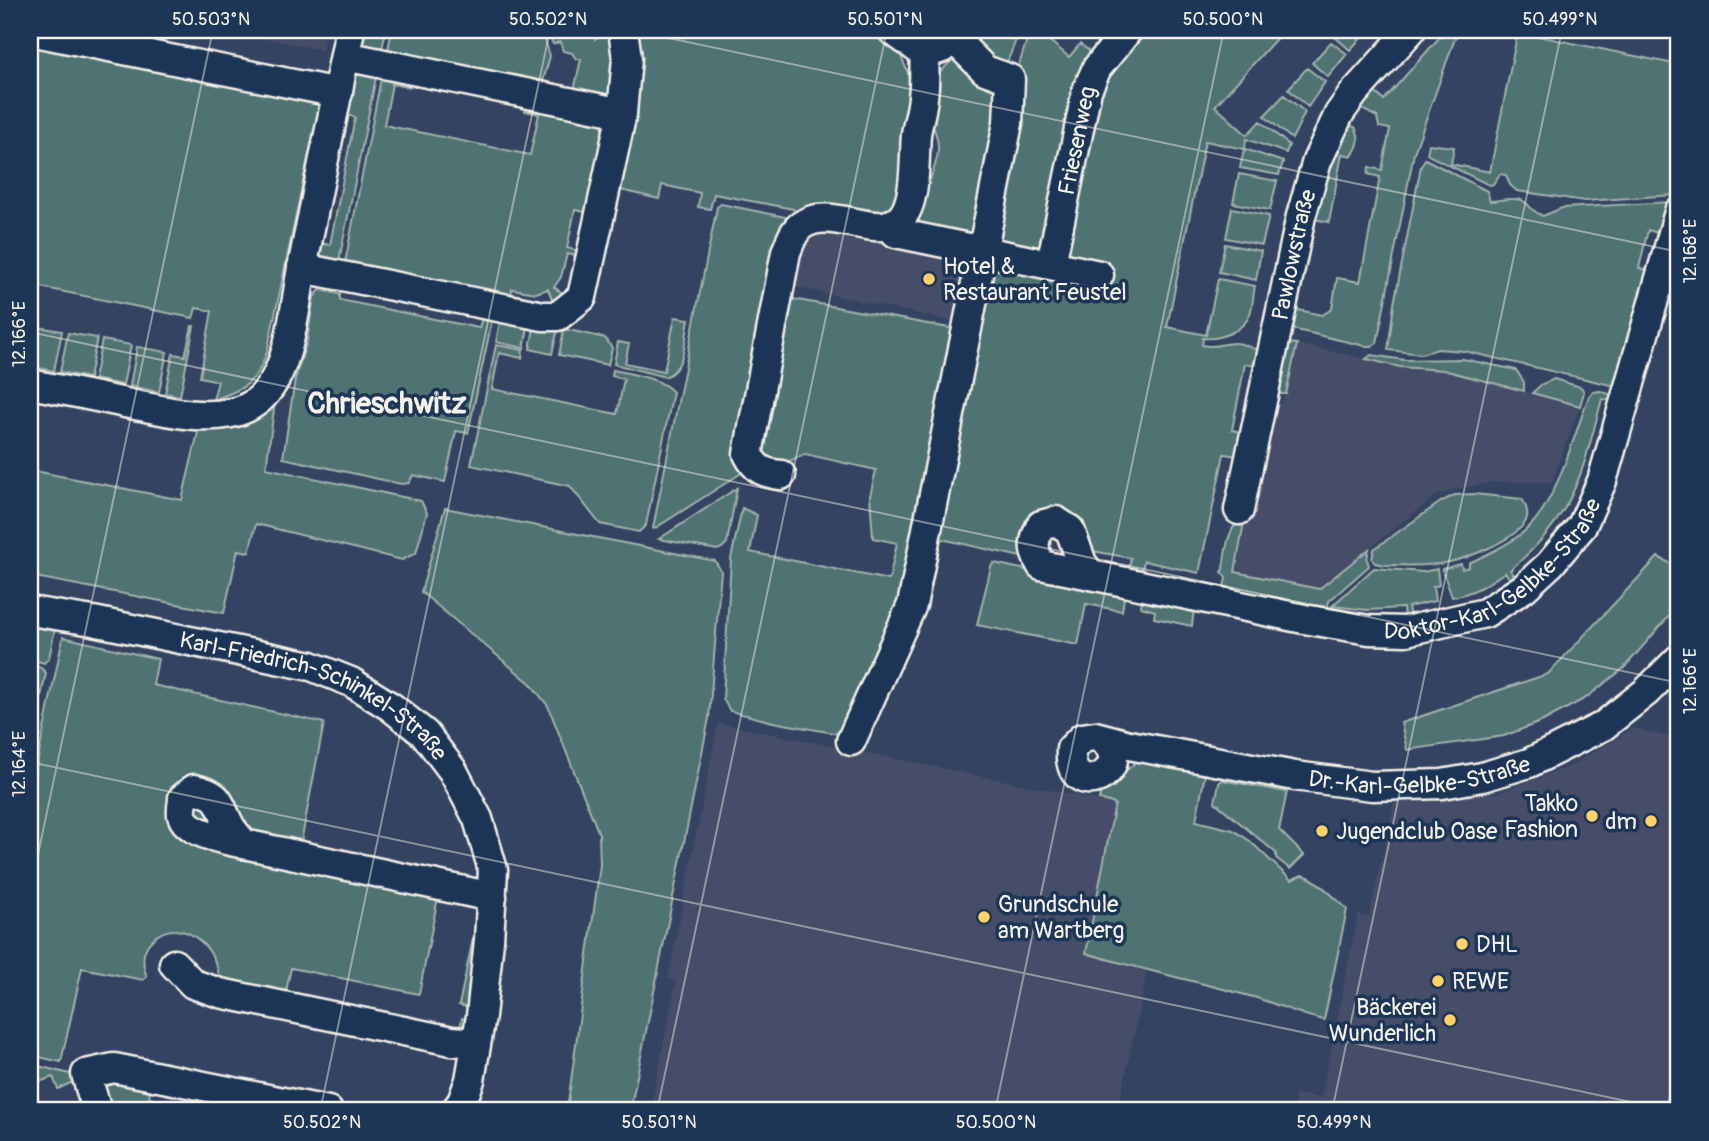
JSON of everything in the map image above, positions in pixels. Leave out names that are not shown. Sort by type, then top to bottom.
[{"type":"street","points":[[302,268],[543,316],[558,316],[582,298],[622,113],[627,58],[623,30]]},
{"type":"street","points":[[892,30],[925,54]]},
{"type":"street","name":"Friesenweg","points":[[1051,264],[1087,90],[1097,68],[1128,30]]},
{"type":"street","name":"Pawlowstraße","points":[[1239,510],[1301,216],[1317,161],[1339,114],[1354,93],[1411,30]]},
{"type":"street","points":[[30,31],[338,93]]},
{"type":"street","points":[[851,741],[912,605],[1008,123],[1010,79],[985,70],[960,35],[942,48],[925,54]]},
{"type":"street","points":[[30,384],[180,414],[232,413],[247,408],[266,393],[278,374],[286,350],[347,43],[622,113]]},
{"type":"street","points":[[781,475],[765,473],[754,466],[748,454],[786,252],[793,235],[801,225],[813,219],[830,217],[867,225],[888,225],[900,219],[913,186],[925,54]]},
{"type":"street","name":"Doktor-Karl-Gelbke-Straße","points":[[1091,575],[1304,619],[1381,630],[1413,630],[1485,613],[1519,592],[1550,564],[1582,526],[1602,481],[1679,212]]},
{"type":"street","points":[[888,225],[896,233],[1099,275]]},
{"type":"street","name":"Karl-Friedrich-Schinkel-Straße","points":[[30,611],[93,621],[311,666],[360,688],[391,707],[425,734],[453,771],[478,819],[493,870],[489,940],[476,1043],[470,1080],[455,1111]]},
{"type":"street","name":"Dr.-Karl-Gelbke-Straße","points":[[1114,750],[1372,786],[1442,784],[1482,777],[1529,763],[1603,726],[1646,692],[1679,659]]},
{"type":"street","points":[[244,844],[492,897]]},
{"type":"street","points":[[174,964],[193,984],[220,993],[452,1041],[476,1043]]},
{"type":"street","points":[[97,1111],[86,1074],[114,1068],[328,1111]]},
{"type":"shaded area","points":[[221,30],[326,30],[322,50]]},
{"type":"shaded area","points":[[818,223],[977,255],[963,324],[787,285],[798,236]]},
{"type":"shaded area","points":[[1297,344],[1400,366],[1443,370],[1580,406],[1552,482],[1494,482],[1455,489],[1434,497],[1319,589],[1235,572],[1245,516],[1251,517],[1262,460],[1268,402],[1280,404],[1286,394]]},
{"type":"shaded area","points":[[718,723],[1115,803],[1086,953],[1147,972],[1118,1111],[670,1111],[671,1105],[652,1101],[676,981],[668,979]]},
{"type":"shaded area","points":[[1634,728],[1679,740],[1679,1045],[1665,1111],[1293,1111],[1296,1094],[1321,1098],[1358,915],[1369,917],[1395,798],[1497,793],[1570,766]]},
{"type":"green space","points":[[360,30],[386,30],[380,58],[357,44]]},
{"type":"green space","points":[[392,30],[542,30],[550,56],[540,92],[386,59]]},
{"type":"green space","points":[[546,30],[604,30],[594,34],[595,39],[614,31],[615,95],[605,102],[573,95],[581,59],[563,51],[560,42],[553,44]]},
{"type":"green space","points":[[635,30],[855,30],[860,35],[866,30],[874,30],[901,56],[908,73],[911,103],[903,187],[891,208],[880,217],[802,218],[793,209],[714,194],[710,209],[698,207],[700,193],[662,185],[659,199],[616,189]]},
{"type":"green space","points":[[979,30],[1020,30],[1008,60],[1002,65],[966,45]]},
{"type":"green space","points":[[1030,30],[1040,30],[1039,32],[1069,57],[1080,44],[1099,58],[1046,254],[988,246],[1019,65]]},
{"type":"green space","points":[[1133,30],[1284,30],[1215,106],[1247,135],[1260,121],[1289,145],[1286,153],[1246,139],[1245,149],[1283,162],[1279,175],[1240,168],[1244,149],[1205,141],[1167,327],[1206,335],[1218,279],[1255,286],[1250,314],[1243,325],[1224,336],[1203,338],[1202,345],[1239,343],[1263,352],[1261,367],[1245,364],[1232,430],[1247,433],[1237,456],[1224,454],[1199,573],[1144,561],[1140,577],[1128,574],[1131,558],[1087,550],[1070,520],[1025,558],[933,537],[897,623],[844,735],[730,711],[723,699],[731,559],[742,508],[757,515],[750,552],[889,580],[897,543],[873,538],[870,496],[876,470],[805,454],[783,464],[754,453],[787,298],[971,332],[988,258],[1052,271],[1069,204],[1078,205],[1097,110],[1090,108]]},
{"type":"green space","points":[[1342,30],[1368,30],[1350,50],[1335,37]]},
{"type":"green space","points":[[1446,30],[1458,30],[1414,153],[1377,343],[1365,346],[1288,328],[1293,309],[1322,315],[1332,309],[1337,278],[1360,282],[1380,177],[1368,174],[1369,167],[1382,170],[1390,129],[1379,127],[1377,117],[1358,107],[1371,89],[1384,100]]},
{"type":"green space","points":[[1518,30],[1533,30],[1533,35],[1679,65],[1679,187],[1674,195],[1585,201],[1517,191],[1510,185],[1506,175],[1500,174],[1493,184],[1489,185],[1427,154],[1429,144],[1454,147],[1451,164],[1490,172]]},
{"type":"green space","points":[[30,38],[320,102],[267,352],[253,378],[241,388],[213,400],[218,381],[200,377],[212,311],[196,308],[193,318],[30,285]]},
{"type":"green space","points":[[1331,42],[1347,54],[1328,77],[1312,63]]},
{"type":"green space","points":[[960,53],[1001,91],[980,241],[919,228],[920,208],[934,170],[938,150],[929,110],[931,92],[936,77]]},
{"type":"green space","points":[[378,67],[338,266],[315,265],[315,242],[330,245],[355,117],[343,114],[351,73]]},
{"type":"green space","points":[[383,68],[411,74],[409,87],[392,84],[384,125],[530,155],[539,114],[525,111],[527,97],[599,112],[609,126],[591,213],[575,210],[567,248],[583,252],[582,257],[567,254],[561,277],[554,287],[566,296],[554,304],[548,289],[536,293],[512,289],[509,304],[344,268]]},
{"type":"green space","points":[[1307,68],[1325,82],[1308,107],[1288,89]]},
{"type":"green space","points":[[1284,95],[1305,112],[1292,139],[1264,116]]},
{"type":"green space","points":[[1347,125],[1355,127],[1358,142],[1352,156],[1342,154],[1329,222],[1309,218],[1316,189]]},
{"type":"green space","points":[[1425,159],[1487,191],[1490,201],[1521,200],[1543,216],[1562,208],[1672,202],[1661,234],[1648,230],[1639,268],[1654,272],[1623,382],[1611,385],[1464,351],[1438,349],[1421,354],[1388,350],[1394,304],[1421,166]]},
{"type":"green space","points":[[1239,174],[1277,181],[1270,210],[1233,203]]},
{"type":"green space","points":[[721,204],[790,218],[740,474],[654,529],[717,207]]},
{"type":"green space","points":[[1232,208],[1269,216],[1262,245],[1226,238]]},
{"type":"green space","points":[[1225,244],[1261,251],[1256,280],[1219,272]]},
{"type":"green space","points":[[320,290],[340,294],[340,300],[479,328],[483,314],[493,316],[468,433],[456,431],[445,482],[413,475],[409,483],[401,484],[283,458],[295,379],[307,341],[314,297]]},
{"type":"green space","points":[[501,316],[529,322],[524,348],[496,342]]},
{"type":"green space","points":[[675,317],[689,319],[681,360],[672,373],[665,377],[614,364],[618,342],[629,344],[625,363],[664,371]]},
{"type":"green space","points":[[535,323],[558,328],[552,354],[530,349]]},
{"type":"green space","points":[[32,326],[62,331],[54,371],[30,366]]},
{"type":"green space","points":[[192,326],[180,396],[165,393],[173,354],[185,356]]},
{"type":"green space","points":[[564,329],[605,338],[612,348],[608,365],[559,355]]},
{"type":"green space","points":[[68,333],[97,338],[89,378],[60,372]]},
{"type":"green space","points":[[102,340],[131,345],[123,385],[94,379]]},
{"type":"green space","points":[[1287,343],[1297,344],[1286,394],[1275,394]]},
{"type":"green space","points":[[496,345],[523,350],[522,358],[499,353],[492,389],[617,414],[624,379],[612,376],[613,370],[653,380],[673,392],[646,525],[639,532],[600,524],[570,486],[471,465]]},
{"type":"green space","points":[[137,347],[167,352],[159,392],[130,386]]},
{"type":"green space","points":[[1371,355],[1405,360],[1463,359],[1516,370],[1524,382],[1524,391],[1443,370],[1400,367],[1366,359]]},
{"type":"green space","points":[[1554,379],[1581,387],[1584,392],[1580,406],[1532,393],[1542,384]]},
{"type":"green space","points":[[1600,391],[1612,395],[1617,402],[1602,399],[1573,493],[1549,531],[1510,570],[1519,581],[1514,585],[1505,572],[1480,588],[1452,597],[1442,569],[1461,564],[1462,569],[1469,567],[1469,563],[1508,543],[1529,527],[1557,483],[1589,396]]},
{"type":"green space","points":[[275,402],[266,468],[421,501],[427,513],[416,553],[402,560],[256,524],[249,552],[238,550],[224,613],[30,576],[30,470],[182,500],[200,424],[235,427]]},
{"type":"green space","points":[[737,488],[727,543],[722,548],[717,550],[659,539]]},
{"type":"green space","points":[[1474,494],[1522,499],[1527,512],[1526,521],[1509,537],[1476,554],[1454,561],[1430,565],[1384,565],[1375,563],[1372,559],[1374,549],[1442,501],[1455,495]]},
{"type":"green space","points":[[445,508],[715,561],[721,571],[709,718],[630,1111],[567,1111],[600,865],[599,834],[548,706],[530,683],[421,592]]},
{"type":"green space","points":[[1245,516],[1235,572],[1319,589],[1369,549],[1369,566],[1329,601],[1325,618],[1314,608],[1224,587],[1226,578],[1222,573],[1230,533]]},
{"type":"green space","points":[[1658,557],[1679,568],[1679,600],[1670,615],[1624,668],[1586,698],[1543,721],[1504,736],[1407,750],[1401,723],[1548,674]]},
{"type":"green space","points":[[994,563],[1125,592],[1122,611],[1086,604],[1078,645],[977,625]]},
{"type":"green space","points":[[1374,568],[1423,572],[1437,569],[1439,585],[1433,587],[1435,601],[1408,607],[1412,624],[1405,625],[1403,608],[1368,610],[1332,606]]},
{"type":"green space","points":[[1146,596],[1194,608],[1192,626],[1154,618],[1155,611],[1141,607],[1141,600]]},
{"type":"green space","points":[[30,618],[56,624],[49,658],[44,663],[30,659]]},
{"type":"green space","points":[[63,637],[158,659],[153,685],[324,723],[297,863],[475,899],[482,911],[474,1002],[470,1008],[459,1005],[479,910],[460,906],[460,901],[438,897],[419,994],[291,968],[285,996],[459,1033],[462,1018],[468,1020],[470,1027],[463,1034],[449,1037],[226,992],[206,947],[189,933],[174,930],[159,935],[147,946],[143,962],[147,977],[143,980],[82,968],[61,1062],[30,1055],[30,797]]},
{"type":"green space","points":[[30,664],[46,673],[38,711],[33,709],[30,699]]},
{"type":"green space","points":[[1138,760],[1206,769],[1196,821],[1233,830],[1250,841],[1291,880],[1302,875],[1307,876],[1347,909],[1324,1020],[1253,997],[1086,953],[1115,804],[1099,799],[1102,787],[1116,780]]},
{"type":"green space","points":[[1222,780],[1287,792],[1279,830],[1304,855],[1290,869],[1276,858],[1276,853],[1215,802]]},
{"type":"green space","points":[[1679,1045],[1679,1100],[1674,1099],[1671,1111],[1665,1111]]},
{"type":"green space","points":[[30,1064],[70,1074],[75,1081],[58,1089],[53,1077],[30,1085]]},
{"type":"green space","points":[[96,1078],[151,1082],[149,1098],[214,1111],[103,1111]]},
{"type":"place","name":"Hotel & Restaurant Feustel","points":[[929,279]]},
{"type":"place","name":"Takko Fashion","points":[[1592,816]]},
{"type":"place","name":"dm","points":[[1651,821]]},
{"type":"place","name":"Jugendclub Oase","points":[[1322,831]]},
{"type":"place","name":"Grundschule am Wartberg","points":[[984,917]]},
{"type":"place","name":"DHL","points":[[1462,944]]},
{"type":"place","name":"REWE","points":[[1438,981]]},
{"type":"place","name":"Bäckerei Wunderlich","points":[[1450,1020]]},
{"type":"district","name":"Chrieschwitz","points":[[387,403]]}]
